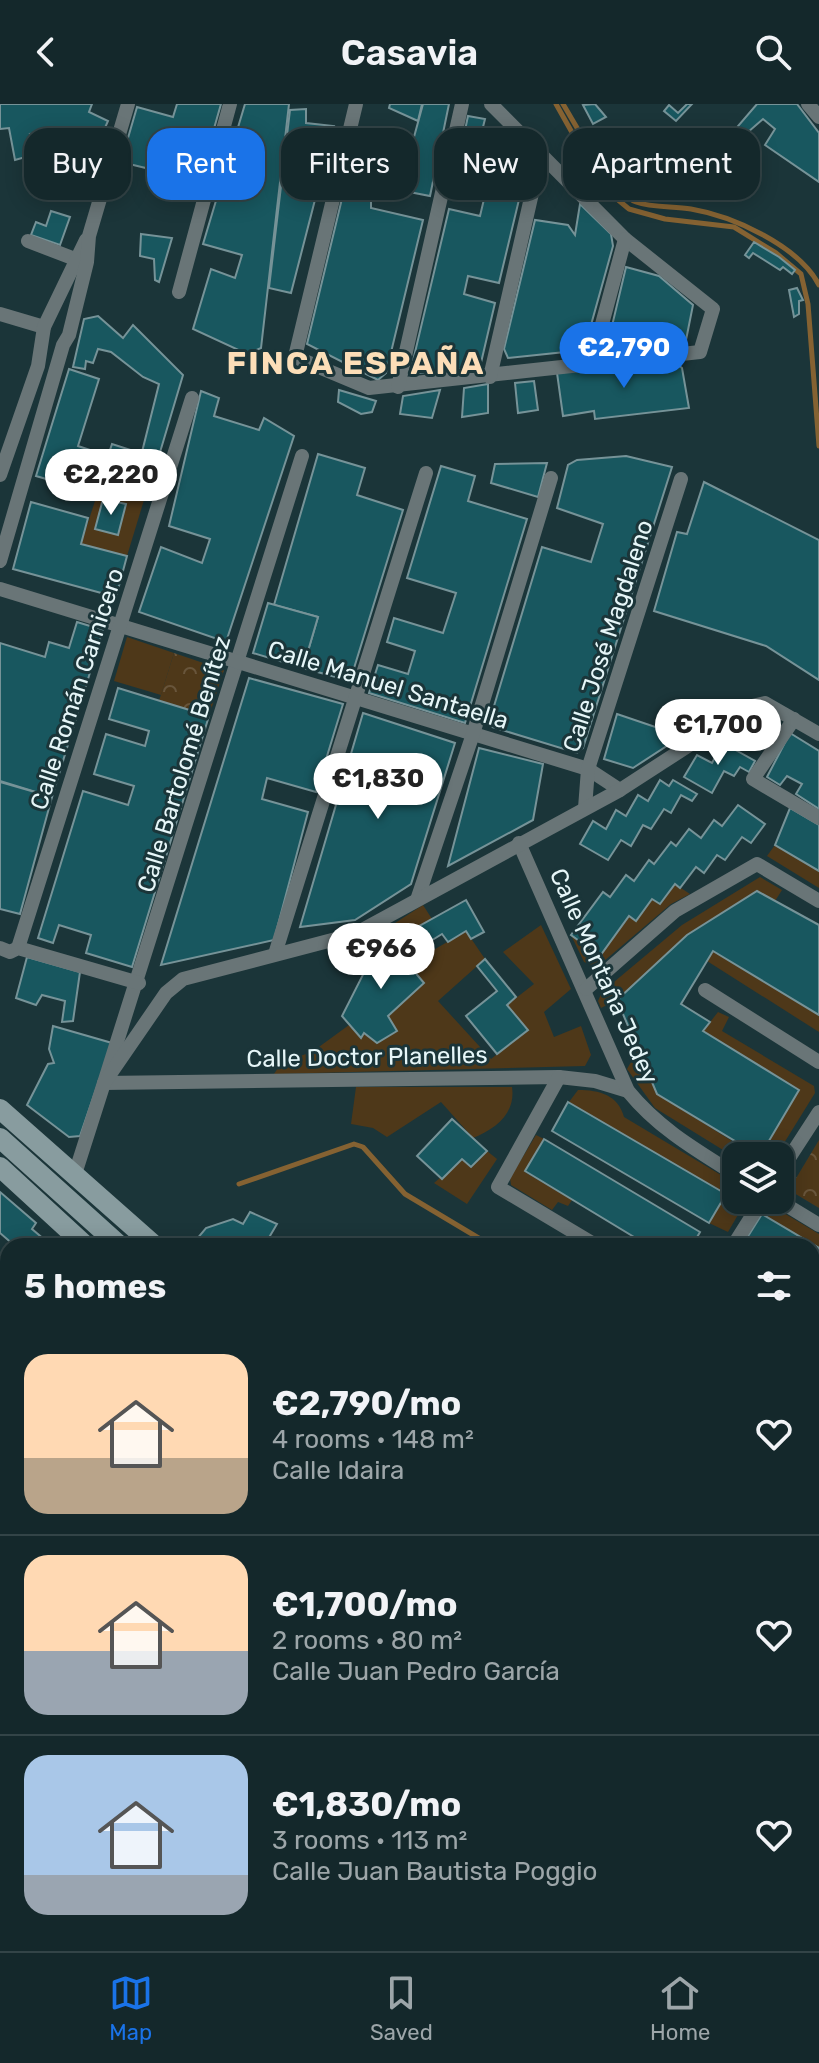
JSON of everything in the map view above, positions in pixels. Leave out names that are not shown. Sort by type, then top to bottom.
[{"type":"main road","points":[[0,1109],[146,1238]]},
{"type":"main road","points":[[0,1138],[111,1238]]},
{"type":"main road","points":[[0,1167],[77,1238]]},
{"type":"street","points":[[0,561],[63,345],[69,335],[68,328],[87,262],[93,220],[128,104]]},
{"type":"street","points":[[179,292],[230,104]]},
{"type":"street","points":[[356,104],[295,357],[369,388],[700,352],[713,309],[625,239],[547,160]]},
{"type":"street","points":[[398,387],[462,104]]},
{"type":"street","points":[[491,104],[515,128]]},
{"type":"street","points":[[808,104],[819,117]]},
{"type":"street","points":[[490,377],[530,200]]},
{"type":"street","points":[[0,475],[45,330],[75,259],[89,236]]},
{"type":"street","points":[[591,365],[625,239]]},
{"type":"street","points":[[28,241],[75,259]]},
{"type":"street","points":[[0,314],[45,330]]},
{"type":"street","points":[[45,330],[56,320],[68,328]]},
{"type":"street","points":[[45,330],[49,346],[63,345]]},
{"type":"street","name":"Calle Román Carnicero","points":[[18,948],[192,398]]},
{"type":"street","name":"Calle Bartolomé Benítez","points":[[74,1177],[139,983],[302,456]]},
{"type":"street","points":[[275,954],[426,473]]},
{"type":"street","points":[[418,897],[473,734],[551,478]]},
{"type":"street","name":"Calle José Magdaleno","points":[[585,808],[588,769],[681,479]]},
{"type":"street","name":"Calle Manuel Santaella","points":[[0,589],[588,769],[620,790]]},
{"type":"street","points":[[104,1083],[166,993],[183,979],[355,934],[418,897],[620,790],[748,707],[765,703],[819,734]]},
{"type":"street","points":[[794,719],[753,779],[819,818]]},
{"type":"street","name":"Calle Montaña Jedey","points":[[519,843],[586,989],[628,1091],[648,1115],[680,1141],[722,1166]]},
{"type":"street","points":[[586,989],[675,911],[757,864],[819,901]]},
{"type":"street","points":[[0,948],[10,952],[18,948],[139,983]]},
{"type":"street","points":[[705,990],[819,1062]]},
{"type":"street","points":[[559,1077],[498,1187],[584,1238]]},
{"type":"street","name":"Calle Doctor Planelles","points":[[104,1083],[559,1077],[595,1081],[628,1091]]},
{"type":"street","points":[[794,1150],[819,1112]]},
{"type":"street","points":[[794,1210],[819,1225]]},
{"type":"street","points":[[738,1238],[753,1214]]},
{"type":"green space","points":[[107,464],[151,477],[127,556],[81,544]]},
{"type":"green space","points":[[127,637],[174,653],[161,695],[114,681]]},
{"type":"green space","points":[[174,653],[224,670],[209,716],[159,701]]},
{"type":"green space","points":[[775,845],[819,871],[819,888],[767,856]]},
{"type":"green space","points":[[760,877],[782,890],[775,901],[757,891],[687,935],[617,1000],[601,1008],[598,1001],[602,992],[682,925]]},
{"type":"green space","points":[[675,884],[690,894],[671,904],[597,967],[584,962],[571,935],[600,956],[629,916],[636,921],[652,899],[660,904]]},
{"type":"green space","points":[[423,905],[432,919],[399,938],[413,962],[466,931],[485,959],[438,1001],[491,1059],[527,1030],[507,1005],[534,984],[503,952],[541,925],[571,989],[544,1012],[554,1037],[581,1026],[591,1055],[585,1066],[274,1074],[282,1062],[312,1052],[349,1025],[360,1038],[364,1033],[376,1043],[397,1031],[388,1016],[424,983],[381,932]]},
{"type":"green space","points":[[713,951],[819,1015],[819,1032],[707,961]]},
{"type":"green space","points":[[718,1012],[729,1017],[722,1031],[814,1086],[815,1093],[785,1142],[768,1142],[799,1090],[703,1031]]},
{"type":"green space","points":[[638,1050],[657,1094],[734,1142],[722,1142],[722,1149],[655,1108],[627,1069]]},
{"type":"green space","points":[[356,1087],[512,1087],[512,1097],[511,1105],[502,1119],[473,1138],[441,1102],[387,1137],[373,1128],[351,1124]]},
{"type":"green space","points":[[578,1090],[607,1095],[617,1104],[624,1117],[722,1176],[722,1192],[569,1102]]},
{"type":"green space","points":[[536,1135],[544,1139],[525,1172],[572,1200],[568,1206],[558,1202],[552,1210],[511,1185],[510,1178]]},
{"type":"green space","points":[[819,1140],[819,1208],[794,1193],[794,1182]]},
{"type":"green space","points":[[487,1151],[497,1159],[467,1204],[434,1183],[462,1159],[471,1167]]},
{"type":"green space","points":[[722,1199],[722,1214],[738,1214],[728,1232],[709,1223]]},
{"type":"green space","points":[[762,1214],[785,1214],[819,1234],[819,1238],[802,1238]]},
{"type":"building","points":[[0,104],[92,104],[89,112],[108,121],[105,128],[24,128],[24,157],[15,160],[9,128],[0,129]]},
{"type":"building","points":[[177,104],[221,104],[214,128],[147,128],[147,168],[131,164],[131,128],[137,107],[173,117]]},
{"type":"building","points":[[245,104],[289,104],[286,128],[281,128],[281,174],[261,348],[247,354],[193,329],[211,269],[235,278],[242,255],[203,244],[216,200],[265,200],[265,128],[238,128]]},
{"type":"building","points":[[390,104],[422,104],[418,121],[389,108]]},
{"type":"building","points":[[423,104],[449,104],[444,128],[434,128],[434,177],[430,196],[418,194],[416,128]]},
{"type":"building","points":[[595,104],[606,117],[593,124],[583,105]]},
{"type":"building","points":[[687,104],[692,104],[676,121],[664,111],[669,105],[678,113]]},
{"type":"building","points":[[757,104],[797,104],[819,133],[819,182],[765,145],[775,129],[763,119],[753,128],[736,128]]},
{"type":"building","points":[[306,109],[306,123],[333,128],[288,128],[290,110]]},
{"type":"building","points":[[468,116],[485,119],[483,127],[488,128],[465,128]]},
{"type":"building","points":[[281,186],[281,200],[315,200],[291,293],[269,288]]},
{"type":"building","points":[[342,200],[371,200],[371,208],[423,220],[386,373],[378,380],[307,344]]},
{"type":"building","points":[[484,200],[519,200],[499,283],[468,276],[464,294],[495,303],[480,367],[417,373],[412,365],[449,209],[480,216]]},
{"type":"building","points":[[580,204],[611,234],[613,246],[584,350],[508,358],[504,349],[535,220],[568,225],[575,235]]},
{"type":"building","points":[[51,211],[70,217],[60,245],[31,235],[36,222],[46,226]]},
{"type":"building","points":[[141,234],[172,238],[159,282],[155,280],[154,259],[140,256]]},
{"type":"building","points":[[754,242],[795,270],[792,274],[753,253],[749,258],[745,255]]},
{"type":"building","points":[[626,267],[659,276],[693,305],[686,340],[606,351]]},
{"type":"building","points":[[797,288],[803,300],[799,301],[799,314],[794,317],[789,290]]},
{"type":"building","points":[[98,316],[123,338],[133,325],[183,375],[158,459],[142,452],[159,384],[143,377],[111,352],[98,349],[93,363],[86,361],[85,369],[73,367],[84,319]]},
{"type":"building","points":[[672,360],[682,368],[689,408],[595,419],[594,411],[563,416],[557,373]]},
{"type":"building","points":[[69,369],[99,379],[78,446],[108,456],[112,444],[152,457],[146,476],[107,464],[98,494],[36,476]]},
{"type":"building","points":[[534,381],[538,410],[518,413],[515,383]]},
{"type":"building","points":[[488,384],[488,413],[462,417],[464,388]]},
{"type":"building","points":[[339,390],[376,401],[372,412],[361,414],[338,402]]},
{"type":"building","points":[[440,390],[432,418],[400,414],[403,396]]},
{"type":"building","points":[[201,391],[219,398],[214,416],[259,430],[264,418],[294,436],[226,642],[139,612],[161,547],[202,563],[210,539],[169,526]]},
{"type":"building","points":[[318,454],[365,468],[357,495],[403,510],[350,681],[303,668],[318,617],[274,605]]},
{"type":"building","points":[[626,456],[672,467],[583,748],[577,753],[492,727],[491,716],[542,547],[591,562],[603,524],[557,508],[568,465],[577,460]]},
{"type":"building","points":[[547,463],[538,497],[491,483],[495,464]]},
{"type":"building","points":[[441,466],[475,476],[468,501],[527,519],[465,723],[369,693],[378,665],[408,674],[415,651],[387,642],[394,618],[443,633],[456,593],[407,578]]},
{"type":"building","points":[[704,482],[819,540],[819,680],[766,646],[654,611],[677,532],[687,534]]},
{"type":"building","points":[[103,499],[126,504],[118,535],[95,529]]},
{"type":"building","points":[[31,502],[88,518],[81,544],[127,556],[116,597],[13,569]]},
{"type":"building","points":[[268,603],[318,617],[303,668],[253,653]]},
{"type":"building","points":[[77,622],[103,630],[52,797],[0,781],[0,643],[45,657],[49,642],[69,648]]},
{"type":"building","points":[[249,678],[343,704],[316,792],[267,778],[262,799],[308,812],[274,940],[161,965]]},
{"type":"building","points":[[118,688],[209,716],[132,967],[86,953],[91,935],[59,925],[53,943],[38,938],[83,791],[128,805],[134,786],[94,774],[106,734],[145,746],[149,731],[109,719]]},
{"type":"building","points":[[363,713],[455,743],[411,884],[355,920],[300,927]]},
{"type":"building","points":[[617,714],[682,736],[633,768],[604,759]]},
{"type":"building","points":[[790,733],[819,751],[819,809],[796,794],[802,784],[787,776],[780,785],[767,777]]},
{"type":"building","points":[[723,743],[755,761],[749,772],[740,767],[734,776],[724,771],[712,793],[684,777],[697,755],[712,763]]},
{"type":"building","points":[[479,748],[543,764],[533,820],[448,866]]},
{"type":"building","points":[[660,780],[669,786],[673,780],[697,794],[692,801],[681,795],[671,813],[664,809],[651,829],[643,825],[631,846],[621,840],[608,860],[580,844],[593,821],[606,829],[616,810],[626,816],[638,795],[648,801]]},
{"type":"building","points":[[0,782],[52,797],[20,914],[0,909]]},
{"type":"building","points":[[738,805],[765,824],[751,843],[742,837],[725,860],[717,855],[704,873],[696,867],[680,888],[675,884],[660,904],[652,899],[636,921],[629,916],[600,956],[571,935],[603,892],[610,897],[626,875],[634,881],[649,860],[654,864],[671,842],[676,846],[689,829],[701,838],[714,820],[722,826]]},
{"type":"building","points":[[790,808],[819,825],[819,871],[775,845]]},
{"type":"building","points":[[757,891],[819,925],[819,1015],[713,951],[681,1004],[710,1022],[703,1031],[799,1090],[768,1142],[737,1142],[657,1094],[617,1000],[687,935]]},
{"type":"building","points":[[466,900],[484,932],[471,939],[466,931],[448,942],[442,934],[421,947],[426,956],[413,962],[396,932],[408,926],[410,931]]},
{"type":"building","points":[[381,932],[424,983],[388,1016],[397,1031],[377,1043],[364,1033],[361,1038],[342,1016],[374,953],[363,941]]},
{"type":"building","points":[[27,957],[80,972],[73,1021],[62,1022],[65,1001],[42,995],[36,1005],[16,998]]},
{"type":"building","points":[[485,959],[516,997],[507,1005],[528,1030],[497,1054],[466,1016],[497,991],[477,966]]},
{"type":"building","points":[[53,1026],[112,1043],[80,1136],[69,1137],[27,1105],[48,1064],[54,1063],[49,1049]]},
{"type":"building","points":[[568,1102],[722,1192],[722,1201],[709,1223],[552,1131]]},
{"type":"building","points":[[452,1119],[487,1151],[471,1167],[462,1159],[442,1179],[417,1156]]},
{"type":"building","points":[[544,1139],[700,1232],[697,1238],[636,1238],[525,1171]]},
{"type":"building","points":[[0,1192],[36,1223],[32,1229],[43,1238],[6,1238],[0,1233]]},
{"type":"building","points":[[250,1212],[277,1224],[269,1238],[198,1238],[206,1228],[233,1219],[243,1224]]},
{"type":"building","points":[[762,1214],[802,1238],[747,1238]]},
{"type":"waterway","points":[[556,104],[592,168],[611,194],[629,209],[665,219],[734,227],[776,253],[801,274],[808,304],[819,446]]},
{"type":"waterway","points":[[563,104],[596,158],[627,196],[642,204],[708,213],[745,226],[781,246],[809,271],[819,285]]},
{"type":"waterway","points":[[239,1184],[354,1144],[363,1147],[405,1194],[479,1238]]},
{"type":"district","name":"FINCA ESPAÑA","points":[[356,363]]}]
